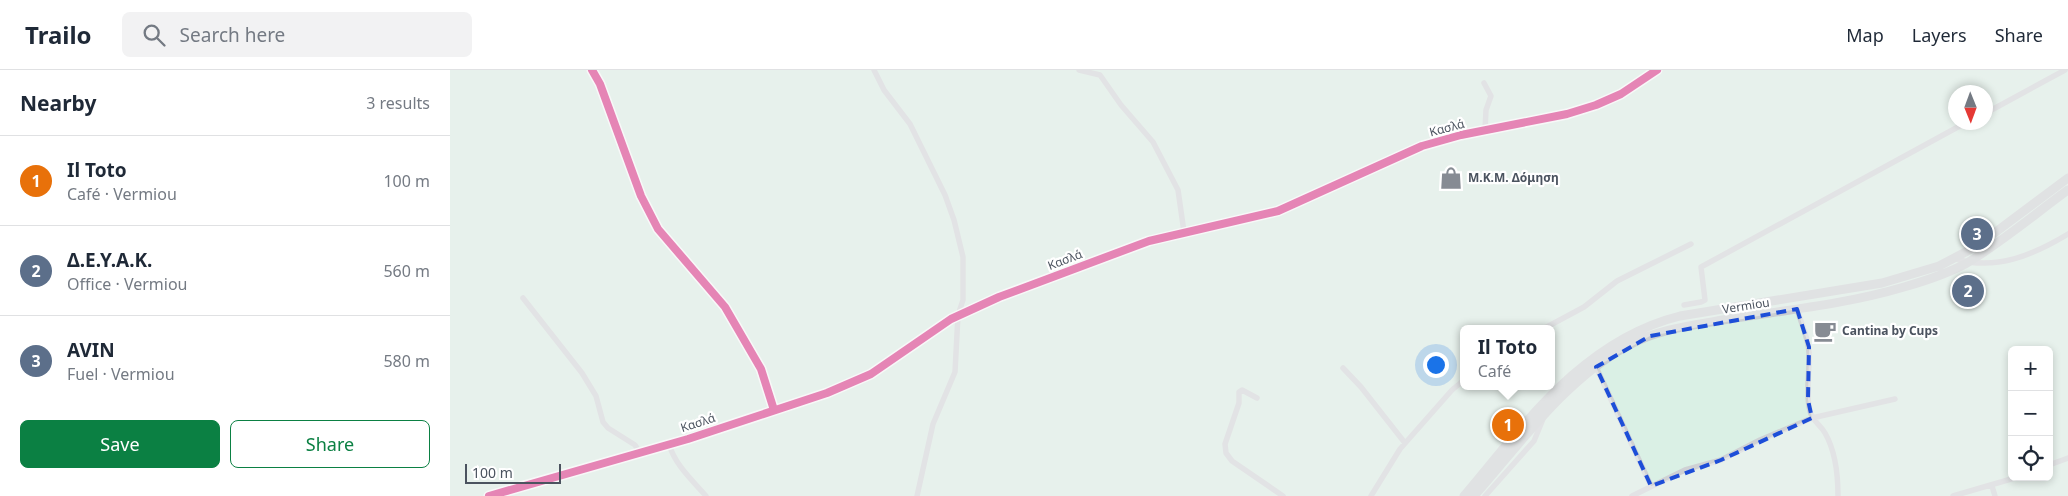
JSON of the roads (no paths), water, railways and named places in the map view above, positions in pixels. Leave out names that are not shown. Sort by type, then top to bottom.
[{"type":"main road","name":"Vermiou","points":[[1464,496],[1536,411],[1577,370],[1611,344],[1638,330],[1680,316],[1882,283],[1956,259],[1977,246],[2068,178]]},
{"type":"main road","name":"Vermiou","points":[[1474,496],[1543,418],[1596,367],[1628,346],[1650,336],[1682,328],[1797,309],[1904,287],[1967,262],[2068,190]]},
{"type":"street","points":[[592,70],[600,84],[641,196],[658,229],[725,307],[761,369],[774,410]]},
{"type":"street","points":[[874,70],[884,90],[910,124],[951,210],[964,265],[963,300],[958,315],[955,372],[932,424],[917,496]]},
{"type":"street","points":[[1079,70],[1100,76],[1121,105],[1148,134],[1178,190],[1184,232]]},
{"type":"street","name":"Κασλά","points":[[489,496],[640,453],[827,393],[866,376],[958,315],[1124,249],[1184,232],[1269,214],[1413,150],[1485,130],[1596,105],[1621,94],[1658,70]]},
{"type":"street","points":[[1993,109],[2065,70]]},
{"type":"street","points":[[1484,83],[1491,96],[1486,110],[1485,130]]},
{"type":"street","points":[[1684,305],[1705,300],[1701,267],[1953,130]]},
{"type":"street","points":[[1956,259],[1967,262],[1987,263],[2016,259],[2048,246],[2068,234]]},
{"type":"street","points":[[1550,325],[1584,307],[1617,281],[1691,244]]},
{"type":"street","points":[[523,298],[582,372],[596,396],[603,422],[608,428],[635,446],[640,453]]},
{"type":"street","points":[[1797,309],[1808,348],[1808,400],[1812,418],[1824,430],[1831,446],[1837,471],[1838,496]]},
{"type":"street","points":[[1596,367],[1651,486]]},
{"type":"street","points":[[1344,368],[1405,443]]},
{"type":"street","points":[[1371,496],[1391,461],[1405,443],[1460,383]]},
{"type":"street","points":[[1257,398],[1242,390],[1239,392],[1238,403],[1226,444],[1226,453],[1232,461],[1283,496]]},
{"type":"street","points":[[1632,496],[1685,470],[1721,460],[1760,440],[1812,418],[1895,399]]},
{"type":"street","points":[[1485,496],[1534,441],[1543,418]]},
{"type":"street","points":[[669,444],[672,454],[683,470],[706,496]]},
{"type":"street","points":[[2053,464],[2068,458]]},
{"type":"street","points":[[1953,496],[2008,480]]},
{"type":"street","points":[[1992,486],[1996,496]]},
{"type":"place","name":"Μ.Κ.Μ. Δόμηση","points":[[1451,178]]},
{"type":"place","name":"AVIN","points":[[1977,234]]},
{"type":"place","name":"Δ.Ε.Υ.Α.Κ.","points":[[1968,291]]},
{"type":"place","name":"Cantina by Cups","points":[[1825,331]]},
{"type":"place","name":"Il Toto","points":[[1508,425]]}]
